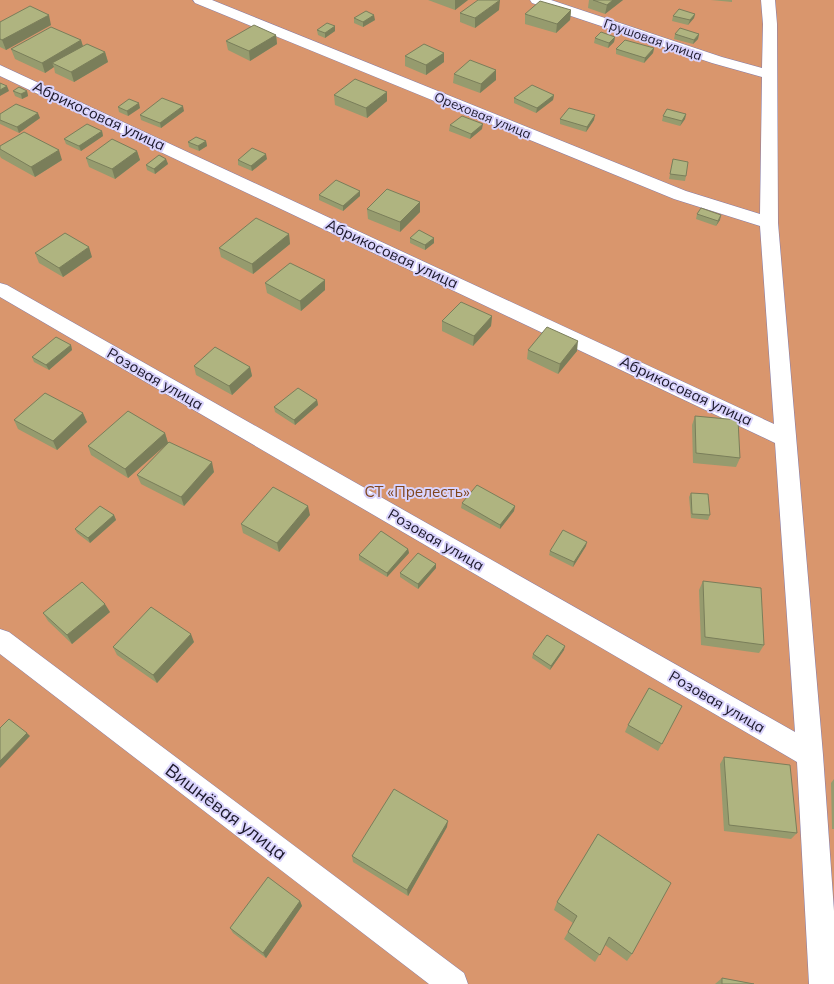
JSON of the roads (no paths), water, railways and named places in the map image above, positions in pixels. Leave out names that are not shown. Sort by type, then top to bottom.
[{"type":"street","name":"Ореховая улица","points":[[200,0],[680,195],[769,223]]},
{"type":"street","name":"Грушовая улица","points":[[538,0],[717,60],[769,74]]},
{"type":"street","points":[[768,0],[769,223],[810,755],[824,984]]},
{"type":"street","name":"Абрикосовая улица","points":[[0,70],[785,438]]},
{"type":"street","name":"Розовая улица","points":[[0,289],[810,755]]},
{"type":"street","name":"Вишнёвая улица","points":[[0,640],[453,984]]},
{"type":"park label","name":"СТ «Прелесть»","points":[[417,492]]}]
